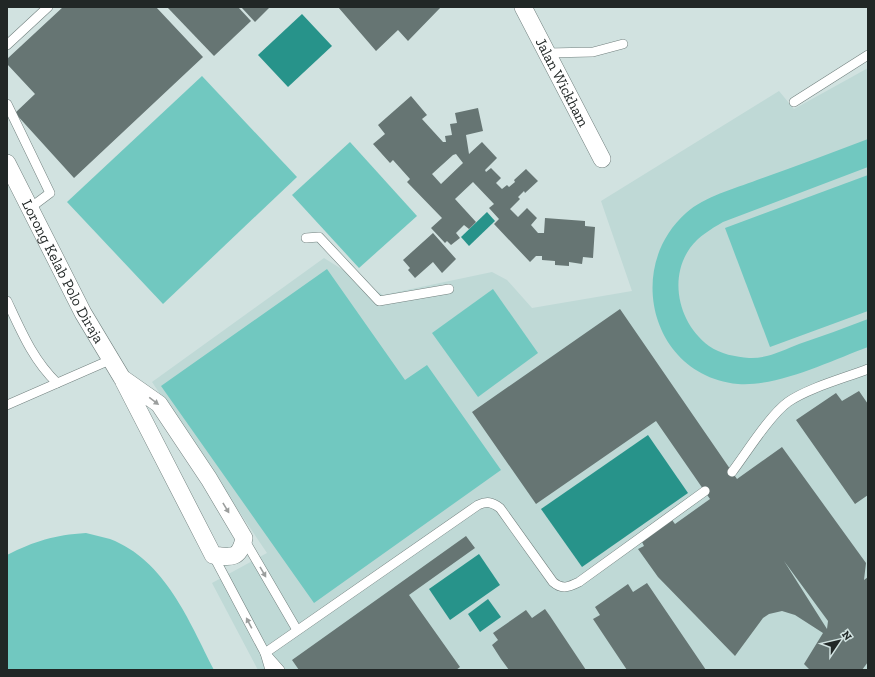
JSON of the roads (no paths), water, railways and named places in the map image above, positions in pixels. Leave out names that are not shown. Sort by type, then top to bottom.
[{"type":"street","name":"Jalan Wickham","points":[[523,7],[602,159]]},
{"type":"street","name":"Lorong Kelab Polo Diraja","points":[[7,163],[83,313],[122,378],[213,554]]},
{"type":"street","name":"Lorong Kelab Polo Diraja","points":[[122,378],[159,404],[209,479],[244,538]]},
{"type":"street","points":[[213,554],[229,557],[235,555],[242,546],[244,538]]},
{"type":"lane","points":[[7,45],[48,7]]},
{"type":"lane","points":[[548,53],[593,52],[623,44]]},
{"type":"lane","points":[[794,102],[868,55]]},
{"type":"lane","points":[[7,104],[50,193],[30,208]]},
{"type":"lane","points":[[306,238],[319,237],[379,301],[449,289]]},
{"type":"lane","points":[[7,301],[32,353],[43,369],[57,383]]},
{"type":"lane","points":[[7,406],[110,360]]},
{"type":"lane","points":[[732,472],[779,410],[789,401],[802,394],[868,369]]},
{"type":"lane","points":[[265,653],[472,509],[486,502],[493,503],[500,508],[553,582],[564,587],[579,582],[705,491]]},
{"type":"lane","points":[[244,538],[297,630]]},
{"type":"lane","points":[[213,554],[265,653],[270,670]]},
{"type":"lane","points":[[265,653],[280,670]]}]
